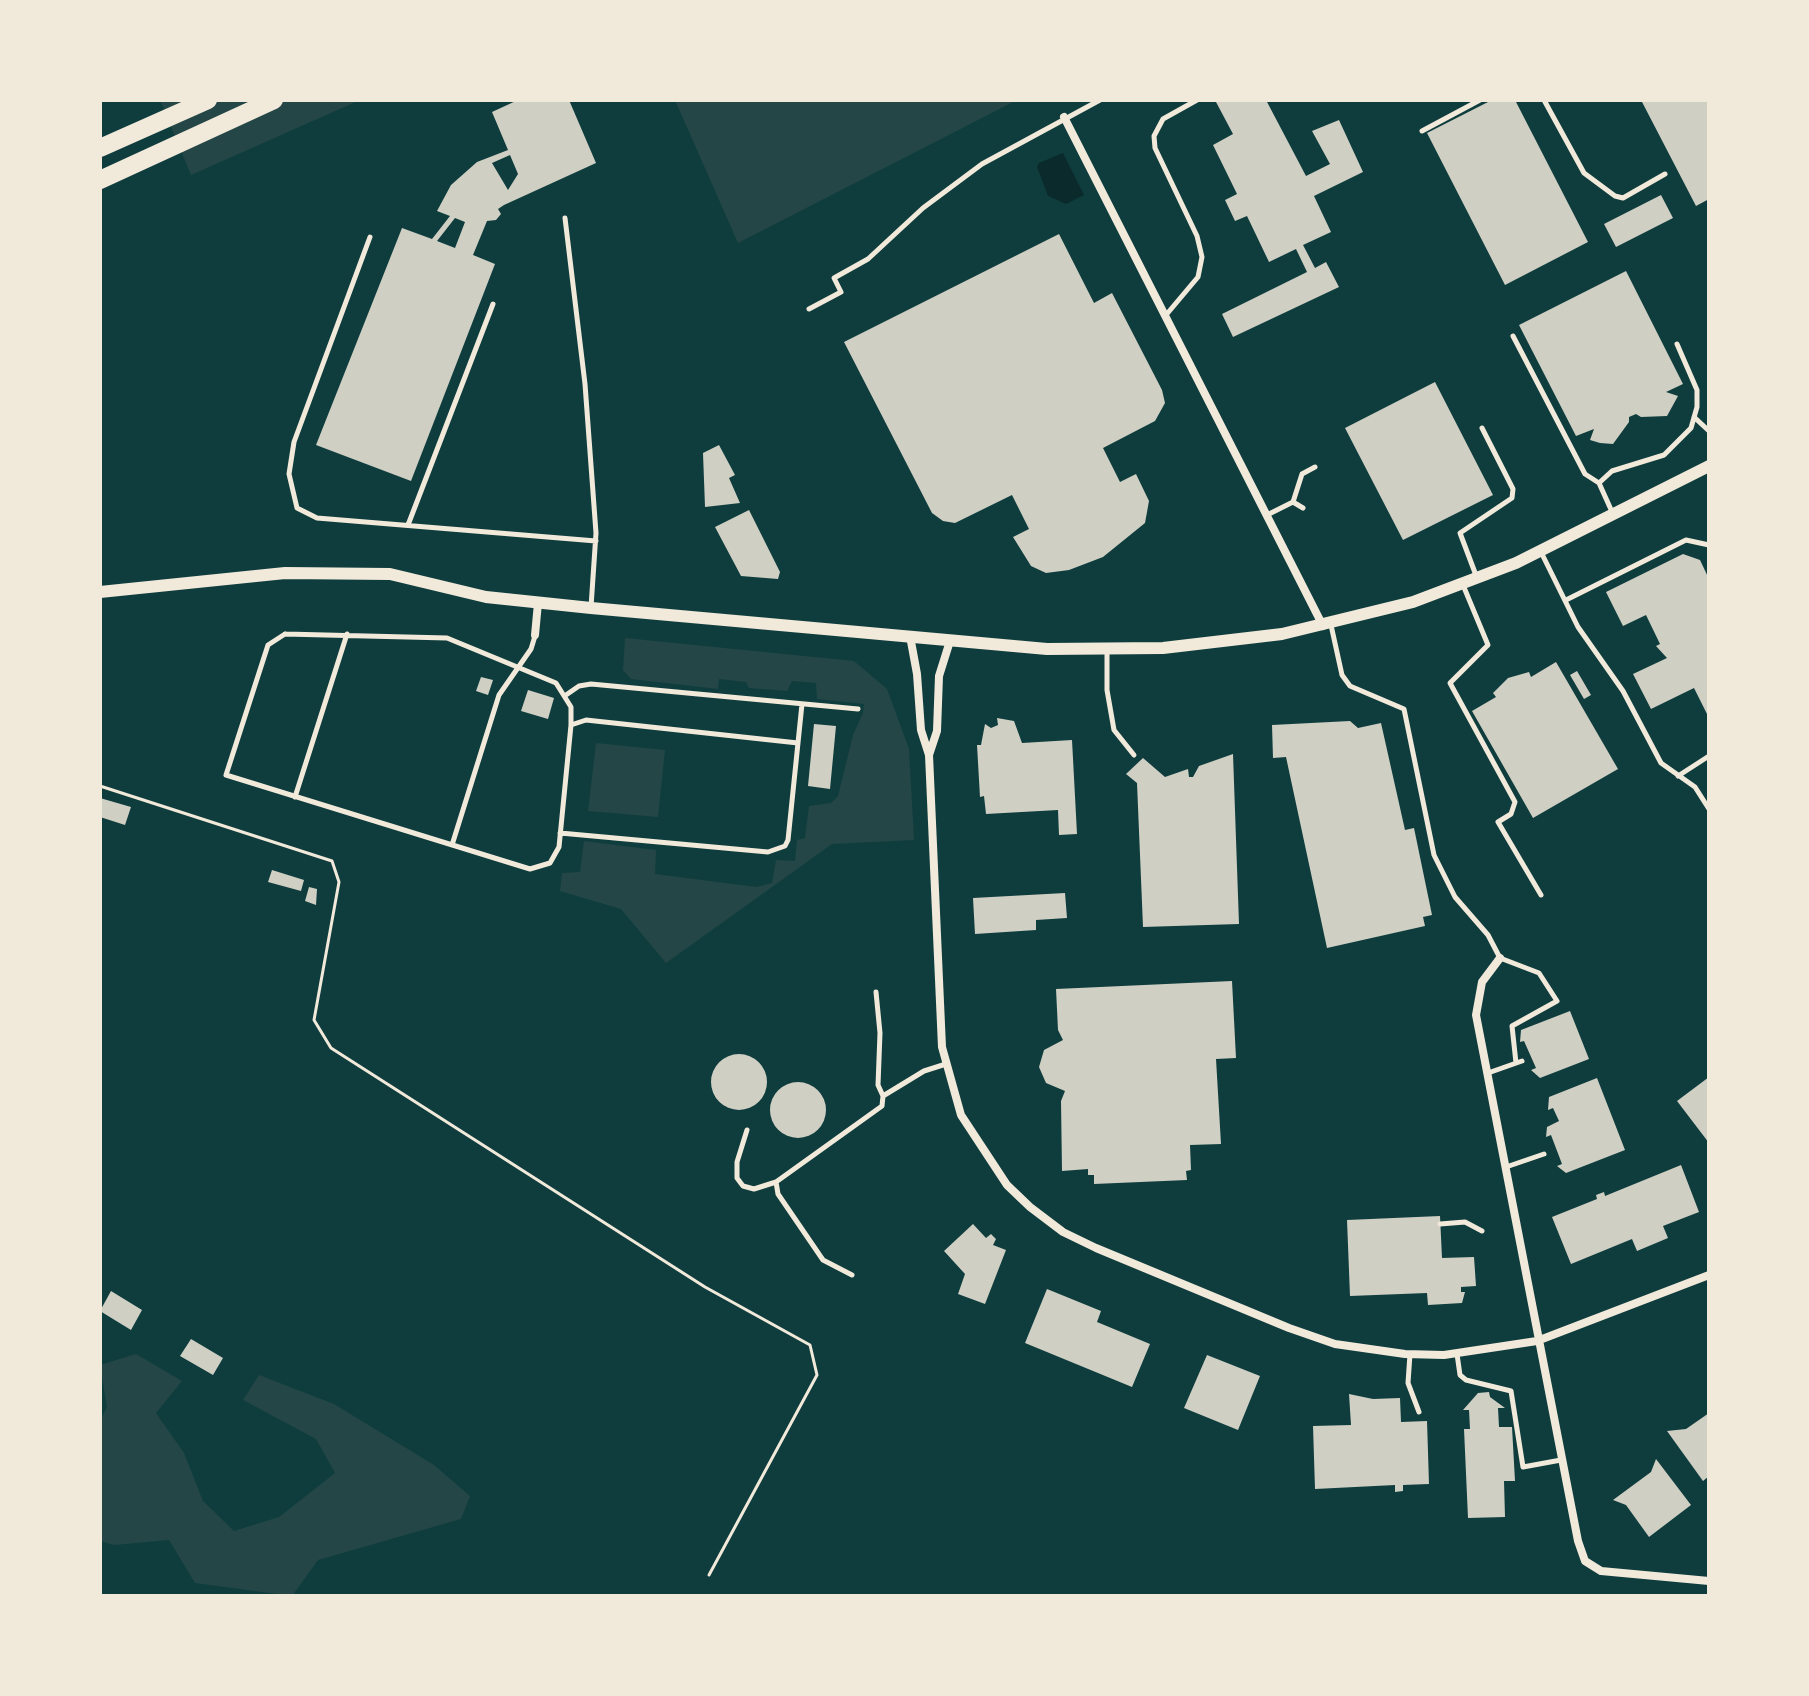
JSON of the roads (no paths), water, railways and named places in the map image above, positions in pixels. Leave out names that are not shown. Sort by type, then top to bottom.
[{"type":"highway","points":[[100,148],[208,100]]},
{"type":"highway","points":[[100,180],[274,100]]},
{"type":"street","points":[[1064,117],[1267,515],[1327,625]]},
{"type":"street","points":[[100,592],[285,573],[390,574],[486,597],[950,641],[1107,651],[1215,643],[1327,625],[1463,584],[1541,551],[1613,514],[1707,472]]},
{"type":"street","points":[[535,635],[538,603]]},
{"type":"street","points":[[910,636],[917,674],[921,730],[929,755],[939,1001],[946,1064],[961,1115],[982,1150],[1007,1185],[1063,1232],[1289,1328],[1335,1344],[1410,1354],[1457,1354],[1537,1341],[1709,1275]]},
{"type":"street","points":[[929,755],[937,731],[939,676],[950,641]]},
{"type":"street","points":[[1500,958],[1487,973],[1476,1004],[1537,1341],[1585,1561],[1601,1571],[1709,1581]]},
{"type":"lane","points":[[809,309],[841,292],[834,278],[868,259],[923,208],[982,164],[1100,100]]},
{"type":"lane","points":[[1166,316],[1198,277],[1202,257],[1197,236],[1155,148],[1154,136],[1167,115],[1197,100]]},
{"type":"lane","points":[[1422,131],[1480,100]]},
{"type":"lane","points":[[1544,100],[1584,173],[1615,196],[1623,198],[1665,174]]},
{"type":"lane","points":[[565,218],[585,384],[596,541],[591,608]]},
{"type":"lane","points":[[370,237],[294,442],[289,474],[297,508],[317,518],[596,541]]},
{"type":"lane","points":[[408,525],[493,304]]},
{"type":"lane","points":[[1513,336],[1585,474],[1599,483],[1613,514]]},
{"type":"lane","points":[[1599,483],[1612,471],[1672,450],[1691,428],[1697,390],[1677,344]]},
{"type":"lane","points":[[1694,417],[1709,431]]},
{"type":"lane","points":[[1477,579],[1460,533],[1512,498],[1513,489],[1482,428]]},
{"type":"lane","points":[[1267,515],[1293,502],[1302,474],[1315,467]]},
{"type":"lane","points":[[1293,502],[1303,508]]},
{"type":"lane","points":[[1566,600],[1686,540],[1709,545]]},
{"type":"lane","points":[[1541,551],[1578,627],[1623,691],[1661,763],[1695,787],[1709,809]]},
{"type":"lane","points":[[1463,584],[1488,645],[1450,683],[1515,802],[1511,814],[1498,822],[1541,895]]},
{"type":"lane","points":[[1327,625],[1342,675],[1350,686],[1404,709],[1434,855],[1455,897],[1488,935],[1500,958],[1539,973],[1557,1001],[1512,1026],[1519,1062],[1488,1073]]},
{"type":"lane","points":[[285,634],[447,638],[520,666],[556,683],[571,707],[560,833],[555,856],[541,868],[530,869],[226,775],[268,645],[285,634]]},
{"type":"lane","points":[[295,797],[347,634]]},
{"type":"lane","points":[[452,845],[499,695],[520,666],[535,635]]},
{"type":"lane","points":[[1107,651],[1107,690],[1114,730],[1134,755]]},
{"type":"lane","points":[[566,695],[579,686],[591,684],[858,709]]},
{"type":"lane","points":[[560,833],[777,851],[788,840],[802,704]]},
{"type":"lane","points":[[571,725],[586,720],[798,743]]},
{"type":"lane","points":[[1678,776],[1709,756]]},
{"type":"lane","points":[[747,1130],[737,1162],[737,1178],[743,1186],[754,1189],[776,1182],[882,1106],[883,1096],[878,1085],[880,1033],[876,992]]},
{"type":"lane","points":[[883,1096],[924,1071],[946,1064]]},
{"type":"lane","points":[[1506,1167],[1544,1154]]},
{"type":"lane","points":[[776,1182],[778,1194],[823,1260],[852,1275]]},
{"type":"lane","points":[[1440,1224],[1470,1223],[1482,1231]]},
{"type":"lane","points":[[1410,1354],[1408,1383],[1419,1412]]},
{"type":"lane","points":[[1457,1354],[1460,1375],[1466,1380],[1511,1391],[1523,1467],[1561,1460]]}]
